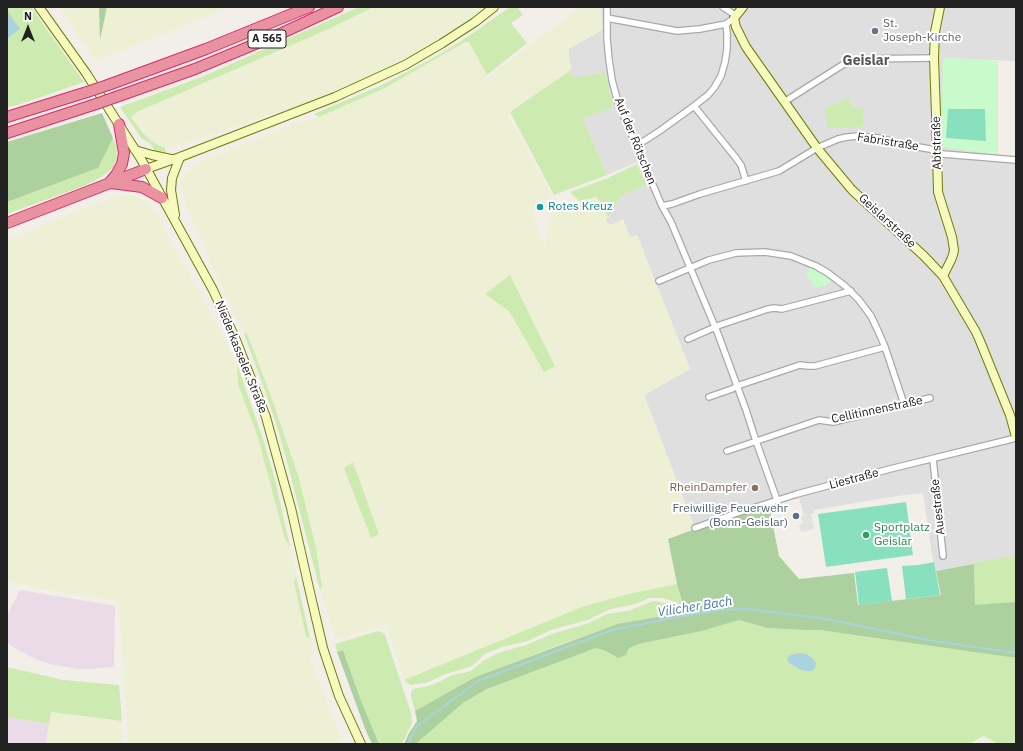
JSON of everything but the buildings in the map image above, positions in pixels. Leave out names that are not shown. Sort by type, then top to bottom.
[{"type":"highway","name":"A 565","points":[[7,116],[31,111],[108,85],[206,49],[308,7]]},
{"type":"highway","name":"A 565","points":[[10,133],[116,98],[195,69],[282,33],[338,7]]},
{"type":"highway","points":[[109,183],[116,175],[122,164],[124,153],[119,124]]},
{"type":"highway","points":[[10,220],[146,169]]},
{"type":"highway","points":[[109,183],[142,187],[162,198]]},
{"type":"main road","name":"Niederkasseler Straße","points":[[39,7],[86,73],[135,150],[213,290],[233,333],[266,417],[291,508],[323,648],[339,696],[361,744]]},
{"type":"main road","points":[[146,169],[335,97],[405,65],[442,44],[476,22],[494,7]]},
{"type":"main road","points":[[735,17],[743,7]]},
{"type":"main road","name":"Abtstraße","points":[[940,7],[935,32],[934,58],[938,192],[952,237],[954,250],[943,276]]},
{"type":"main road","name":"Geislarstraße","points":[[735,17],[736,27],[746,48],[817,148],[852,190],[924,256],[943,276],[980,340],[1010,415],[1016,438]]},
{"type":"main road","points":[[135,150],[152,156],[176,158]]},
{"type":"main road","points":[[176,158],[171,190],[176,222]]},
{"type":"street","name":"Auf der Rötschen","points":[[607,7],[609,60],[618,103],[662,206],[671,222],[715,327],[777,500]]},
{"type":"street","points":[[607,18],[677,31],[700,29],[726,24],[735,17],[723,7]]},
{"type":"street","points":[[635,144],[644,141],[661,130],[708,95],[714,88],[724,68],[727,49],[726,24]]},
{"type":"street","points":[[784,102],[844,64],[860,59],[934,58]]},
{"type":"street","points":[[694,106],[741,165],[746,181]]},
{"type":"street","name":"Fabristraße","points":[[662,206],[779,171],[817,148],[838,139],[847,137],[858,136],[879,138],[930,149],[943,154],[1016,160]]},
{"type":"street","points":[[659,280],[709,260],[736,253],[765,252],[791,256],[816,266],[828,273],[851,291],[871,316],[885,347],[904,404]]},
{"type":"street","points":[[688,339],[715,327],[768,309],[782,309],[851,291]]},
{"type":"street","points":[[709,397],[800,365],[815,366],[885,347]]},
{"type":"street","name":"Cellitinnenstraße","points":[[756,441],[819,420],[833,422],[930,398]]},
{"type":"street","name":"Liestraße","points":[[695,528],[777,500],[890,469],[1016,438]]},
{"type":"street","points":[[727,451],[756,441]]},
{"type":"street","name":"Auestraße","points":[[933,459],[943,556]]},
{"type":"shaded area","points":[[601,7],[1016,7],[1016,61],[943,58],[942,146],[1016,158],[1016,558],[936,571],[923,493],[814,510],[814,513],[804,515],[799,498],[695,529],[644,395],[690,369],[637,235],[630,237],[605,222],[621,196],[647,185],[637,162],[607,175],[583,118],[605,73],[573,78],[571,70],[568,49],[602,30]]},
{"type":"shaded area","points":[[934,504],[938,543],[935,547],[931,508]]},
{"type":"shaded area","points":[[811,514],[814,529],[801,532],[799,525],[803,523],[801,516]]},
{"type":"shaded area","points":[[20,590],[115,606],[114,667],[80,669],[55,665],[29,656],[7,643],[7,615]]},
{"type":"shaded area","points":[[7,717],[49,724],[46,744],[7,744]]},
{"type":"green space","points":[[7,7],[31,7],[84,82],[18,105],[7,107]]},
{"type":"green space","points":[[60,7],[99,7],[101,38],[107,7],[230,7],[96,61],[81,41]]},
{"type":"green space","points":[[99,7],[107,7],[100,40]]},
{"type":"green space","points":[[359,7],[374,7],[322,32],[139,111],[131,117],[151,141],[165,148],[166,153],[155,153],[151,144],[141,138],[120,107],[204,76]]},
{"type":"green space","points":[[374,7],[486,7],[460,26],[421,50],[381,71],[322,97],[182,145],[165,148],[160,146],[151,141],[142,132],[131,117],[139,111],[322,32]]},
{"type":"green space","points":[[510,7],[517,7],[523,15],[511,23],[527,43],[487,75],[469,42],[465,42],[385,88],[319,117],[314,114],[380,86],[433,58],[463,40]]},
{"type":"green space","points":[[581,7],[601,7],[602,30],[568,49],[571,70],[507,114],[553,197],[538,205],[534,209],[533,215],[545,247],[548,222],[553,208],[565,210],[597,197],[608,217],[606,222],[611,225],[623,219],[630,237],[637,235],[690,369],[644,395],[695,529],[668,539],[677,584],[628,594],[582,607],[404,680],[386,625],[336,640],[320,590],[322,586],[316,548],[299,478],[271,396],[247,334],[244,334],[196,230],[185,203],[180,183],[186,172],[193,166],[301,121],[319,117],[385,88],[465,42],[469,42],[488,77]],"holes":[[[510,275],[555,366],[544,372],[509,311]],[[353,462],[379,533],[371,537],[345,468]]]},
{"type":"green space","points":[[943,58],[998,61],[998,155],[941,147]]},
{"type":"green space","points":[[571,70],[573,78],[605,72],[614,107],[583,118],[607,175],[554,195],[510,112]]},
{"type":"green space","points":[[850,97],[851,107],[863,109],[863,127],[827,128],[826,108]]},
{"type":"green space","points":[[948,109],[985,109],[986,141],[946,138]]},
{"type":"green space","points":[[102,113],[113,138],[98,168],[7,202],[7,142]]},
{"type":"green space","points":[[113,138],[117,149],[114,167],[101,177],[84,186],[7,214],[7,202],[98,168]]},
{"type":"green space","points":[[637,164],[647,185],[621,196],[608,217],[597,197],[579,201],[570,192],[608,178]]},
{"type":"green space","points":[[133,195],[147,202],[158,217],[216,322],[237,364],[238,384],[258,438],[285,539],[290,547],[296,576],[294,582],[306,637],[310,638],[314,653],[309,655],[343,744],[128,744],[119,601],[40,589],[7,580],[7,239],[88,206],[114,197]]},
{"type":"green space","points":[[810,267],[832,281],[817,288],[806,275]]},
{"type":"green space","points":[[510,275],[555,366],[544,372],[509,311],[485,294]]},
{"type":"green space","points":[[247,333],[271,396],[299,478],[316,548],[322,586],[320,590],[285,454],[275,420],[244,334]]},
{"type":"green space","points":[[237,364],[274,476],[290,547],[285,539],[258,438],[238,384]]},
{"type":"green space","points":[[353,462],[379,534],[371,538],[344,468]]},
{"type":"green space","name":"Sportplatz Geislar","points":[[906,502],[913,555],[826,567],[818,514]]},
{"type":"green space","points":[[769,506],[779,556],[799,579],[854,573],[858,605],[941,595],[936,571],[974,564],[975,605],[1016,602],[1016,658],[819,630],[767,628],[739,620],[702,631],[639,644],[629,648],[626,655],[618,658],[606,651],[596,648],[487,689],[463,703],[417,744],[404,744],[417,721],[415,711],[475,677],[617,624],[685,612],[677,584],[668,539]]},
{"type":"green space","points":[[1016,556],[1016,602],[975,606],[974,562]]},
{"type":"green space","points":[[934,562],[940,595],[906,599],[902,566]]},
{"type":"green space","points":[[887,568],[892,601],[859,605],[855,572]]},
{"type":"green space","points":[[296,576],[310,638],[306,637],[294,582]]},
{"type":"green space","points":[[677,584],[682,603],[680,605],[676,602],[662,598],[649,598],[636,604],[611,609],[588,620],[551,630],[528,641],[502,647],[485,654],[472,666],[446,674],[426,683],[410,685],[404,680],[582,607],[628,594]]},
{"type":"green space","points":[[653,601],[675,606],[683,612],[617,624],[548,649],[475,677],[415,711],[411,697],[411,692],[414,689],[432,685],[453,675],[471,671],[483,661],[504,651],[589,623],[607,614],[631,610]]},
{"type":"green space","points":[[739,620],[767,628],[819,630],[1016,658],[1016,744],[998,744],[984,736],[968,744],[417,744],[463,703],[487,689],[596,648],[606,651],[618,658],[629,648],[639,644],[702,631]]},
{"type":"green space","points":[[378,631],[385,635],[411,713],[412,723],[402,744],[379,744],[360,698],[343,650],[337,652],[335,644]]},
{"type":"green space","points":[[343,650],[360,698],[379,744],[372,744],[366,731],[337,652]]},
{"type":"green space","points":[[7,667],[63,680],[119,685],[122,721],[51,712],[49,724],[7,717]]},
{"type":"green space","points":[[51,712],[122,721],[122,744],[46,744]]},
{"type":"water","points":[[7,11],[20,29],[8,38],[7,37]]},
{"type":"water","points":[[799,653],[806,654],[816,663],[815,668],[812,671],[799,669],[788,662],[787,658],[791,655]]},
{"type":"pier","points":[[103,79],[121,105],[101,113],[83,86]]},
{"type":"waterway","name":"Vilicher Bach","points":[[408,744],[416,727],[478,681],[612,630],[718,610],[748,609],[826,619],[933,641],[1016,653]]},
{"type":"place","name":"St. Joseph-Kirche","points":[[875,31]]},
{"type":"place","name":"Rotes Kreuz","points":[[540,207]]},
{"type":"place","name":"RheinDampfer","points":[[755,488]]},
{"type":"place","name":"Freiwillige Feuerwehr (Bonn-Geislar)","points":[[796,516]]},
{"type":"place","name":"Sportplatz Geislar","points":[[866,535]]},
{"type":"district","name":"Geislar","points":[[866,61]]}]
